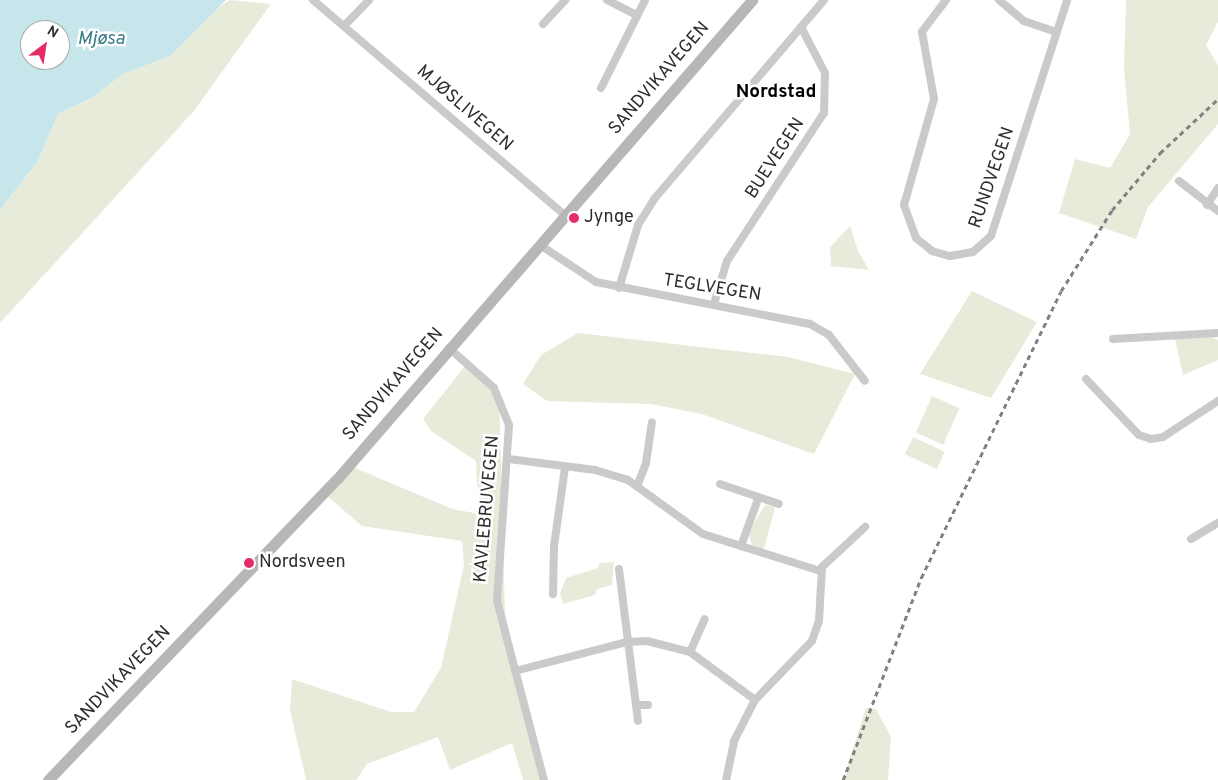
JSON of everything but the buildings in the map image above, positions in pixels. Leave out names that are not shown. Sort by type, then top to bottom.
[{"type":"main road","name":"SANDVIKAVEGEN","points":[[48,780],[337,479],[752,0]]},
{"type":"street","name":"MJØSLIVEGEN","points":[[313,0],[565,215]]},
{"type":"street","points":[[344,26],[369,0]]},
{"type":"street","points":[[544,24],[565,0]]},
{"type":"street","points":[[607,0],[637,15]]},
{"type":"street","points":[[601,88],[645,0]]},
{"type":"street","points":[[620,288],[638,225],[655,198],[824,0]]},
{"type":"street","name":"RUNDVEGEN","points":[[946,0],[922,32],[934,99],[904,205],[916,238],[941,255],[973,252],[991,236],[1067,0]]},
{"type":"street","points":[[998,0],[1024,21],[1056,32]]},
{"type":"street","name":"BUEVEGEN","points":[[714,304],[727,260],[824,113],[825,73],[801,27]]},
{"type":"street","points":[[1179,181],[1207,205],[1218,211]]},
{"type":"street","points":[[1207,205],[1218,188]]},
{"type":"street","name":"TEGLVEGEN","points":[[540,245],[581,275],[620,288],[714,304],[821,329],[865,381]]},
{"type":"street","points":[[1114,339],[1218,333]]},
{"type":"street","name":"KAVLEBRUVEGEN","points":[[449,348],[488,381],[502,403],[509,425],[509,459],[496,580],[500,617],[544,780]]},
{"type":"street","points":[[1086,378],[1139,435],[1151,439],[1163,437],[1218,401]]},
{"type":"street","points":[[638,484],[646,463],[652,422]]},
{"type":"street","points":[[509,459],[603,472],[638,484],[690,527],[820,572]]},
{"type":"street","points":[[553,594],[552,578],[565,468]]},
{"type":"street","points":[[720,484],[758,499],[779,504]]},
{"type":"street","points":[[741,546],[758,499]]},
{"type":"street","points":[[1191,539],[1218,523]]},
{"type":"street","points":[[726,780],[734,741],[755,700],[803,652],[815,633],[820,572],[827,559],[865,527]]},
{"type":"street","points":[[619,569],[638,721]]},
{"type":"street","points":[[552,578],[561,580]]},
{"type":"street","points":[[690,652],[705,619]]},
{"type":"street","points":[[515,672],[627,642],[654,642],[690,652],[755,700]]},
{"type":"street","points":[[636,705],[648,705]]},
{"type":"green space","points":[[230,0],[271,4],[193,112],[0,323],[0,210],[38,161],[58,114],[93,97],[123,74],[170,56],[204,17]]},
{"type":"green space","points":[[1126,0],[1218,0],[1218,22],[1206,45],[1218,65],[1218,124],[1148,207],[1136,239],[1059,213],[1075,159],[1110,168],[1130,134],[1124,67]]},
{"type":"green space","points":[[850,226],[858,251],[869,270],[831,266],[830,247]]},
{"type":"green space","points":[[972,291],[1037,322],[991,398],[920,374]]},
{"type":"green space","points":[[578,333],[788,357],[855,374],[814,454],[702,414],[651,404],[547,401],[523,384],[541,355]]},
{"type":"green space","points":[[1211,337],[1218,340],[1218,360],[1183,375],[1175,339]]},
{"type":"green space","points":[[469,361],[499,393],[505,613],[540,780],[523,780],[512,743],[450,770],[438,737],[367,764],[356,780],[306,780],[290,710],[292,679],[391,712],[414,712],[441,668],[464,565],[462,541],[362,526],[326,495],[353,467],[452,509],[479,514],[476,461],[431,431],[423,419]]},
{"type":"green space","points":[[932,396],[959,408],[943,445],[916,433]]},
{"type":"green space","points":[[913,437],[945,452],[937,469],[905,454]]},
{"type":"green space","points":[[765,505],[775,507],[764,549],[752,545],[748,533]]},
{"type":"green space","points":[[614,562],[612,585],[597,589],[595,595],[563,604],[560,593],[566,578],[598,568],[599,563]]},
{"type":"green space","points":[[866,708],[876,709],[891,737],[888,780],[843,780]]},
{"type":"water","name":"Mjøsa","points":[[0,0],[226,0],[170,56],[123,74],[93,97],[58,114],[38,161],[0,210]]},
{"type":"railway","points":[[843,780],[921,578],[1061,291],[1112,210],[1160,153],[1218,99]]},
{"type":"place","name":"Jynge","points":[[574,218]]},
{"type":"place","name":"Nordsveen","points":[[249,563]]},
{"type":"district","name":"Nordstad","points":[[776,93]]}]
